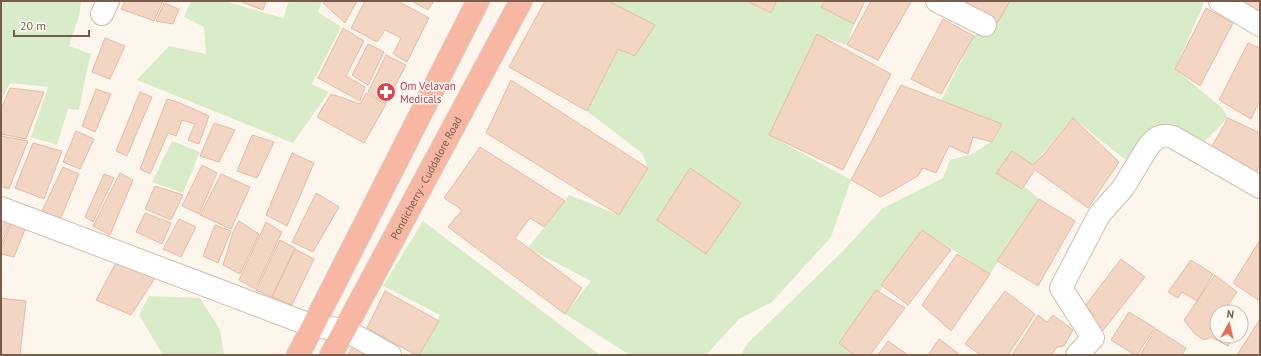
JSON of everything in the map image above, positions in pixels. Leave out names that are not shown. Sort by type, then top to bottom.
[{"type":"highway","points":[[298,355],[478,1]]},
{"type":"highway","name":"Pondicherry - Cuddalore Road","points":[[331,355],[521,1]]},
{"type":"street","points":[[937,1],[985,25]]},
{"type":"street","points":[[1220,1],[1260,25]]},
{"type":"street","points":[[1077,355],[1092,338],[1061,288],[1099,216],[1123,188],[1153,141],[1159,137],[1173,137],[1260,187]]},
{"type":"street","points":[[1,208],[313,326],[345,330],[390,355]]},
{"type":"green space","points":[[1,1],[81,1],[79,16],[69,46],[91,54],[79,110],[68,109],[57,145],[31,137],[48,87],[10,83],[1,101]]},
{"type":"green space","points":[[191,1],[224,1],[283,18],[289,1],[322,1],[318,12],[341,27],[312,84],[329,92],[293,143],[137,80],[169,46],[206,54],[204,27],[184,17]]},
{"type":"green space","points":[[609,1],[747,1],[771,13],[778,1],[825,1],[821,7],[854,24],[847,45],[817,35],[769,135],[851,180],[831,237],[772,302],[739,319],[706,355],[630,355],[565,314],[591,281],[528,248],[569,195],[619,215],[648,168],[642,153],[587,111],[618,49],[635,56],[654,25]]},
{"type":"green space","points":[[1010,1],[1201,1],[1204,3],[1175,69],[1222,108],[1228,118],[1199,147],[1166,136],[1132,165],[1073,118],[1033,165],[1012,151],[996,173],[1024,186],[1039,199],[990,274],[925,232],[840,343],[857,355],[741,355],[747,344],[842,252],[883,208],[943,178],[950,160],[972,154],[994,140],[1002,124],[941,101],[974,36],[999,20]]},
{"type":"green space","points":[[172,141],[200,152],[183,193],[152,182]]},
{"type":"green space","points":[[423,221],[600,355],[419,355],[440,315],[383,286]]},
{"type":"green space","points":[[149,296],[200,298],[220,330],[224,355],[163,355],[139,315]]},
{"type":"building","points":[[125,1],[163,1],[154,21],[121,9]]},
{"type":"building","points":[[239,1],[266,1],[263,10]]},
{"type":"building","points":[[324,1],[357,1],[345,23],[323,3]]},
{"type":"building","points":[[365,1],[398,1],[429,18],[407,62],[393,54],[401,38],[385,30],[377,42],[351,28]]},
{"type":"building","points":[[412,1],[434,1],[428,10]]},
{"type":"building","points":[[545,1],[608,1],[655,25],[635,56],[618,49],[587,111],[509,67]]},
{"type":"building","points":[[747,1],[777,1],[771,13]]},
{"type":"building","points":[[825,1],[865,1],[854,24],[821,7]]},
{"type":"building","points":[[871,1],[911,2],[878,60],[847,45]]},
{"type":"building","points":[[967,1],[1010,1],[998,22],[965,5]]},
{"type":"building","points":[[1234,1],[1260,1],[1260,18]]},
{"type":"building","points":[[164,3],[179,9],[173,24],[156,21]]},
{"type":"building","points":[[1206,8],[1233,23],[1200,86],[1175,69]]},
{"type":"building","points":[[943,19],[974,36],[941,94],[911,79]]},
{"type":"building","points":[[343,28],[364,41],[346,76],[365,87],[360,101],[318,78]]},
{"type":"building","points":[[817,34],[891,74],[843,170],[769,135]]},
{"type":"building","points":[[105,38],[125,46],[110,79],[92,72]]},
{"type":"building","points":[[1248,43],[1260,48],[1260,100],[1251,119],[1219,100]]},
{"type":"building","points":[[368,44],[384,52],[368,85],[352,75]]},
{"type":"building","points":[[386,55],[406,65],[386,103],[368,92]]},
{"type":"building","points":[[511,80],[648,168],[619,215],[486,133]]},
{"type":"building","points":[[901,85],[1002,124],[992,142],[973,137],[968,154],[949,146],[936,173],[923,168],[918,176],[881,197],[851,180]]},
{"type":"building","points":[[10,88],[44,92],[26,139],[1,134],[1,109]]},
{"type":"building","points":[[96,89],[111,94],[95,132],[82,126]]},
{"type":"building","points":[[140,92],[152,97],[127,156],[116,151]]},
{"type":"building","points":[[366,93],[386,104],[364,143],[317,117],[331,94],[360,104]]},
{"type":"building","points":[[167,99],[209,116],[199,144],[188,140],[195,124],[182,120],[176,136],[168,133],[150,174],[140,169]]},
{"type":"building","points":[[1073,118],[1119,162],[1088,208],[1035,170],[1022,189],[996,173],[1012,151],[1033,165],[1044,154]]},
{"type":"building","points":[[1228,118],[1260,133],[1260,164],[1253,179],[1208,153]]},
{"type":"building","points":[[214,123],[235,130],[219,162],[200,156]]},
{"type":"building","points":[[76,131],[94,139],[80,169],[63,162]]},
{"type":"building","points":[[252,135],[274,142],[257,178],[237,171]]},
{"type":"building","points":[[1,136],[28,141],[9,189],[1,186]]},
{"type":"building","points":[[33,143],[62,151],[44,199],[15,188]]},
{"type":"building","points":[[480,147],[565,201],[544,227],[530,218],[515,238],[582,288],[565,314],[448,227],[462,210],[444,198]]},
{"type":"building","points":[[292,153],[314,163],[287,226],[266,215]]},
{"type":"building","points":[[202,165],[217,173],[199,214],[182,206]]},
{"type":"building","points":[[63,167],[79,174],[60,220],[42,211]]},
{"type":"building","points":[[690,168],[741,203],[706,254],[657,220]]},
{"type":"building","points":[[120,173],[133,180],[110,235],[93,226]]},
{"type":"building","points":[[104,174],[114,178],[93,222],[85,217]]},
{"type":"building","points":[[221,174],[250,187],[231,229],[200,215]]},
{"type":"building","points":[[155,186],[183,195],[171,220],[145,209]]},
{"type":"building","points":[[316,193],[339,207],[313,252],[292,242]]},
{"type":"building","points":[[1039,199],[1075,221],[1038,286],[997,261]]},
{"type":"building","points":[[1,212],[13,216],[1,245]]},
{"type":"building","points":[[145,213],[171,223],[162,244],[136,232]]},
{"type":"building","points":[[14,217],[28,222],[14,257],[1,254],[1,249]]},
{"type":"building","points":[[179,219],[196,227],[181,257],[163,249]]},
{"type":"building","points":[[239,221],[259,234],[240,274],[223,265],[233,232]]},
{"type":"building","points":[[266,222],[282,232],[255,289],[239,280]]},
{"type":"building","points":[[215,225],[231,231],[218,263],[203,256]]},
{"type":"building","points":[[922,230],[951,250],[908,305],[881,285]]},
{"type":"building","points":[[280,240],[295,248],[272,297],[256,290]]},
{"type":"building","points":[[1260,240],[1260,301],[1233,283]]},
{"type":"building","points":[[295,249],[314,259],[292,305],[272,297]]},
{"type":"building","points":[[957,254],[990,274],[951,331],[922,305]]},
{"type":"building","points":[[118,259],[157,275],[131,315],[96,300]]},
{"type":"building","points":[[1121,259],[1145,277],[1101,333],[1089,322],[1094,315],[1085,306]]},
{"type":"building","points":[[1191,260],[1213,274],[1197,301],[1182,292],[1178,298],[1168,292]]},
{"type":"building","points":[[1215,275],[1237,292],[1229,304],[1209,304],[1209,338],[1204,340],[1195,334],[1184,320]]},
{"type":"building","points":[[876,290],[905,308],[870,355],[854,355],[839,343]]},
{"type":"building","points":[[385,291],[439,321],[419,355],[416,355],[367,328]]},
{"type":"building","points":[[1005,291],[1035,314],[1008,355],[981,355],[965,344]]},
{"type":"building","points":[[1,298],[26,301],[20,355],[1,355]]},
{"type":"building","points":[[1129,312],[1155,328],[1137,355],[1111,340]]},
{"type":"building","points":[[1038,315],[1047,322],[1053,315],[1073,330],[1064,346],[1057,347],[1051,355],[1012,355]]},
{"type":"building","points":[[1260,319],[1260,355],[1237,355],[1244,344],[1249,344],[1249,336]]},
{"type":"building","points":[[1156,329],[1186,348],[1182,355],[1140,355]]},
{"type":"building","points":[[939,339],[958,353],[956,355],[928,355]]},
{"type":"building","points":[[888,341],[908,355],[878,355]]},
{"type":"building","points":[[355,342],[379,355],[348,355]]},
{"type":"place","name":"Om Velavan Medicals","points":[[386,92]]}]
